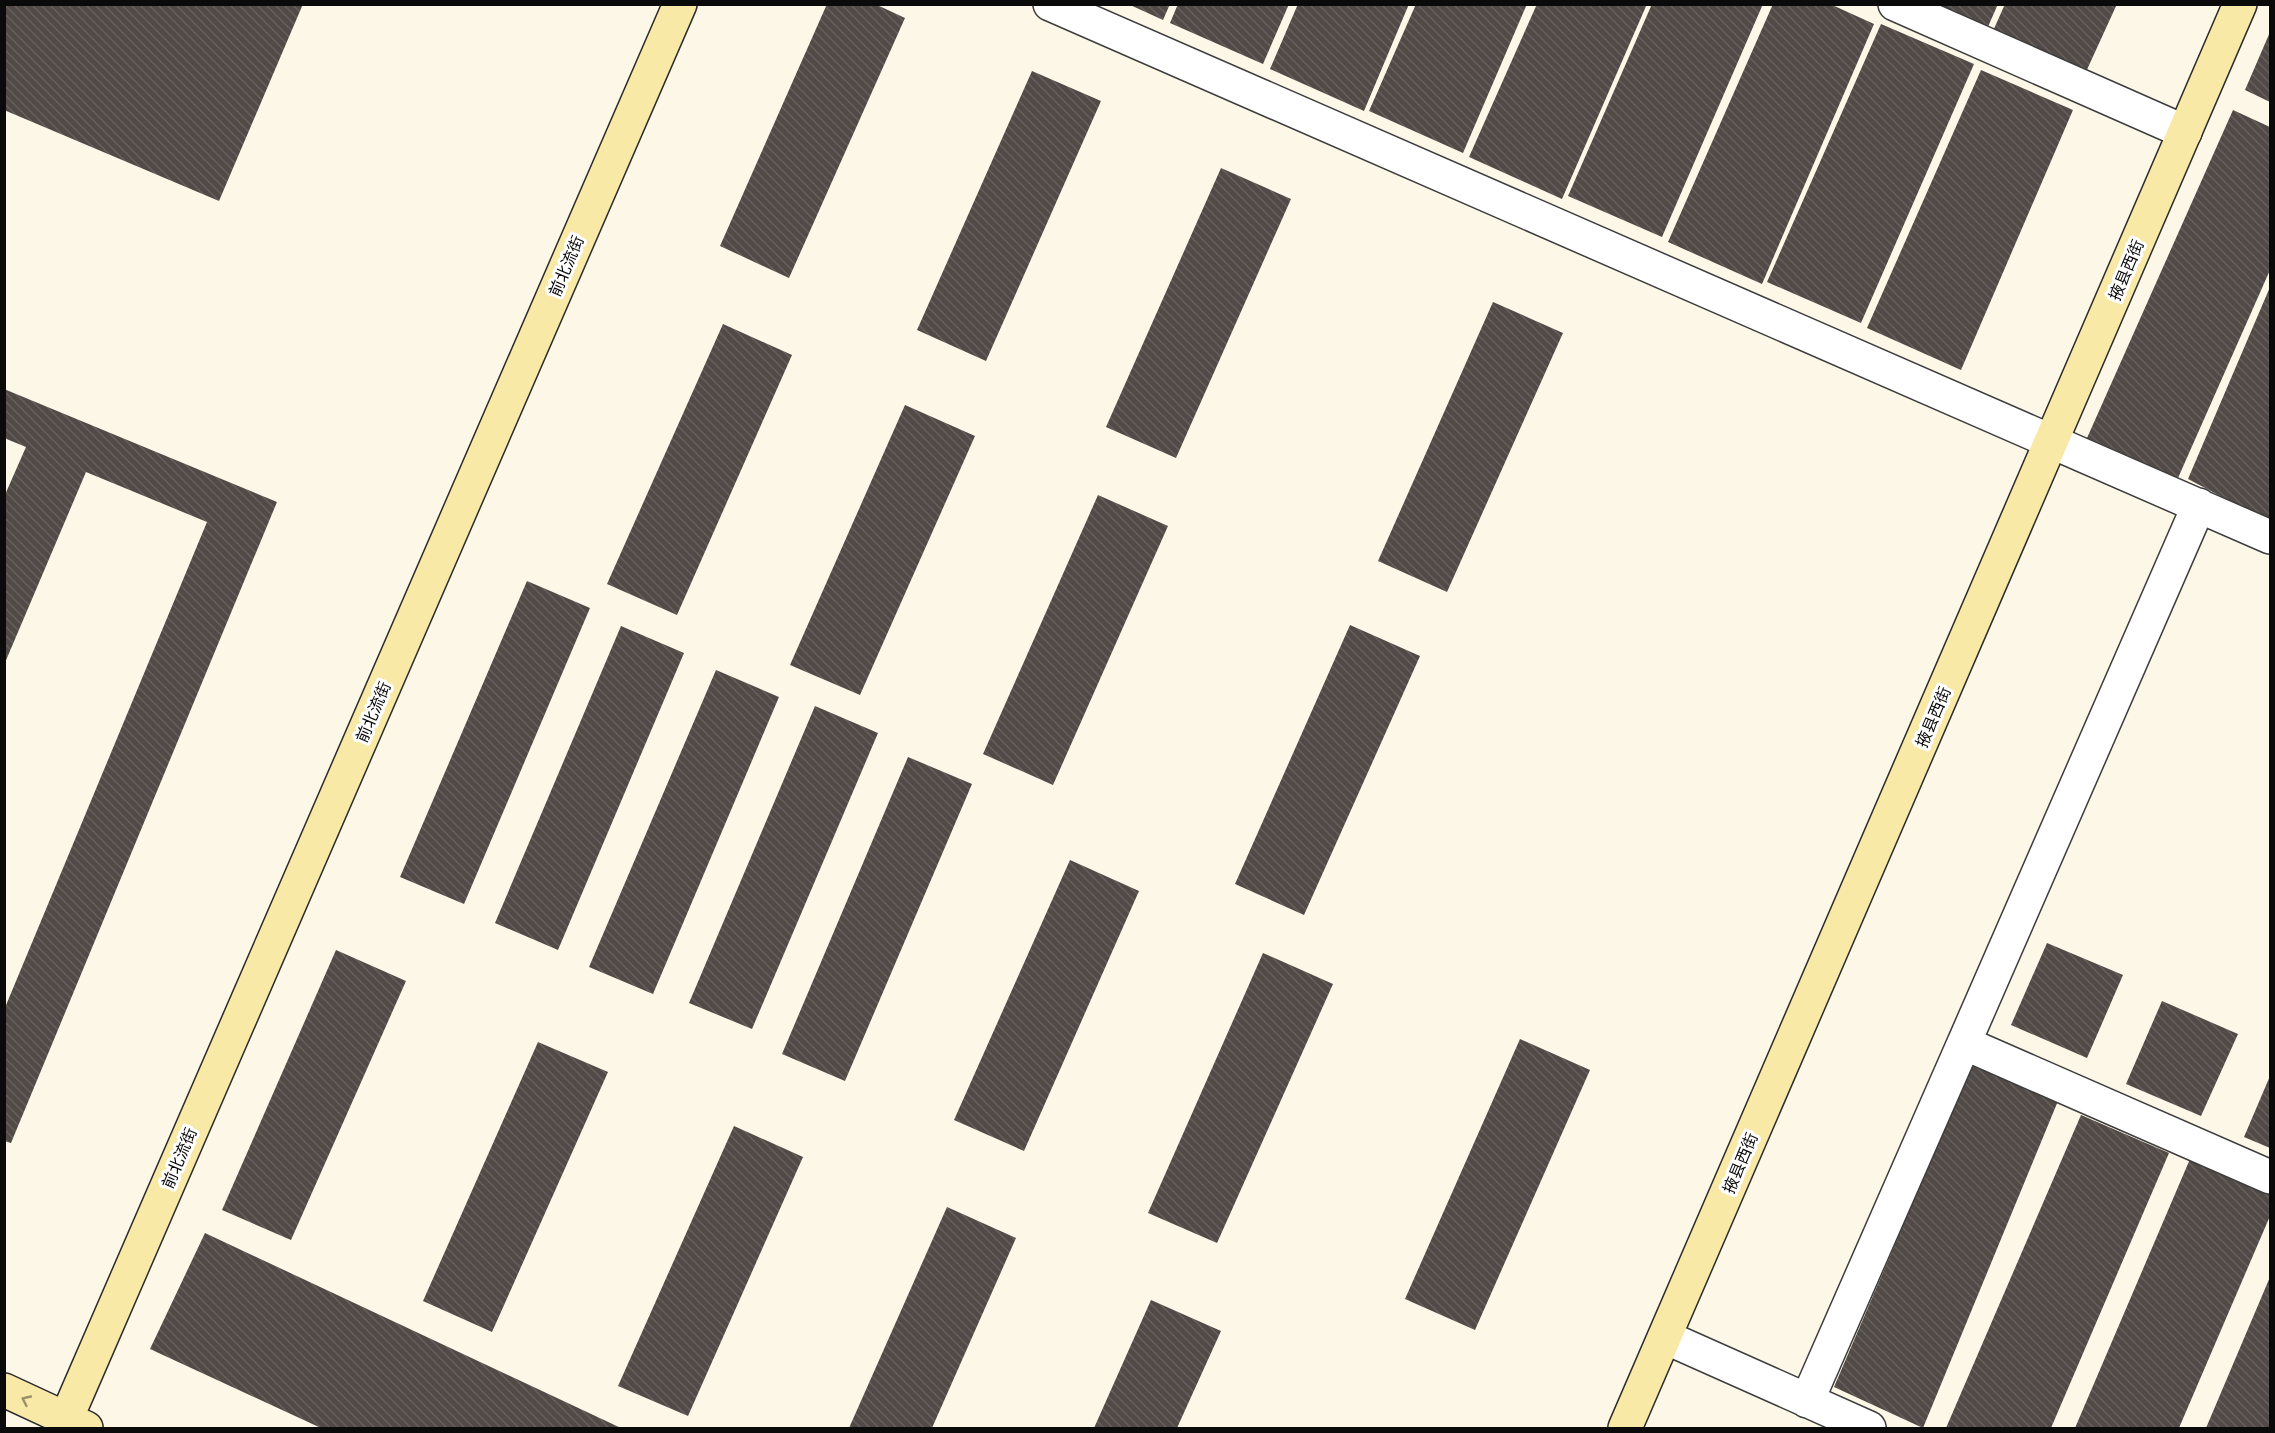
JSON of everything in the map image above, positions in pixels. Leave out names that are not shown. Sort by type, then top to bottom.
[{"type":"main road","name":"前北流街","points":[[76,1424],[680,4]]},
{"type":"main road","name":"掖县西街","points":[[1625,1428],[2240,4]]},
{"type":"main road","points":[[4,1390],[76,1424]]},
{"type":"street","points":[[1050,4],[2271,537]]},
{"type":"street","points":[[1895,4],[2185,132]]},
{"type":"street","points":[[1807,1401],[2199,505]]},
{"type":"street","points":[[1964,1043],[2271,1178]]},
{"type":"street","points":[[1665,1337],[1869,1428]]},
{"type":"building","points":[[4,4],[303,4],[219,201],[4,110]]},
{"type":"building","points":[[827,4],[875,4],[905,18],[789,278],[720,246]]},
{"type":"building","points":[[1128,4],[1170,4],[1163,20]]},
{"type":"building","points":[[1178,4],[1289,4],[1263,64],[1170,23]]},
{"type":"building","points":[[1298,4],[1409,4],[1364,111],[1270,69]]},
{"type":"building","points":[[1416,4],[1527,4],[1463,153],[1369,111]]},
{"type":"building","points":[[1537,4],[1647,4],[1562,199],[1469,157]]},
{"type":"building","points":[[1652,4],[1763,4],[1662,237],[1568,196]]},
{"type":"building","points":[[1773,4],[1830,4],[1874,24],[1762,284],[1668,242]]},
{"type":"building","points":[[1934,4],[1998,4],[1987,29]]},
{"type":"building","points":[[2005,4],[2117,4],[2085,74],[1993,31]]},
{"type":"building","points":[[1881,24],[1974,64],[1861,323],[1767,282]]},
{"type":"building","points":[[2270,32],[2270,102],[2245,90]]},
{"type":"building","points":[[1981,70],[2073,110],[1961,370],[1867,328]]},
{"type":"building","points":[[1032,71],[1101,101],[986,361],[917,330]]},
{"type":"building","points":[[2233,110],[2270,127],[2270,270],[2178,478],[2087,438]]},
{"type":"building","points":[[1221,168],[1291,199],[1176,458],[1106,427]]},
{"type":"building","points":[[2270,287],[2270,522],[2188,479]]},
{"type":"building","points":[[1493,302],[1563,333],[1447,592],[1378,561]]},
{"type":"building","points":[[723,324],[792,355],[677,615],[607,584]]},
{"type":"building","points":[[4,389],[277,502],[11,1143],[4,1141],[4,1010],[207,522],[86,472],[4,665],[4,497],[26,447],[4,438]]},
{"type":"building","points":[[905,405],[975,436],[860,695],[790,665]]},
{"type":"building","points":[[1098,495],[1168,526],[1053,785],[983,754]]},
{"type":"building","points":[[527,581],[590,608],[464,904],[400,877]]},
{"type":"building","points":[[1350,625],[1420,656],[1304,915],[1235,884]]},
{"type":"building","points":[[621,626],[684,653],[558,950],[495,923]]},
{"type":"building","points":[[716,670],[779,697],[653,994],[589,967]]},
{"type":"building","points":[[815,706],[878,733],[752,1029],[689,1003]]},
{"type":"building","points":[[908,757],[972,784],[845,1081],[782,1054]]},
{"type":"building","points":[[1070,860],[1139,891],[1024,1151],[954,1120]]},
{"type":"building","points":[[2047,943],[2123,975],[2087,1058],[2011,1025]]},
{"type":"building","points":[[336,950],[406,981],[291,1240],[222,1210]]},
{"type":"building","points":[[1263,953],[1333,984],[1217,1243],[1148,1213]]},
{"type":"building","points":[[2162,1001],[2238,1034],[2201,1116],[2126,1084]]},
{"type":"building","points":[[1520,1039],[1590,1070],[1475,1330],[1405,1299]]},
{"type":"building","points":[[538,1042],[608,1072],[492,1332],[423,1301]]},
{"type":"building","points":[[1973,1062],[2058,1101],[1923,1428],[1834,1387]]},
{"type":"building","points":[[2270,1076],[2270,1148],[2244,1137]]},
{"type":"building","points":[[2081,1115],[2169,1153],[2051,1428],[1946,1428]]},
{"type":"building","points":[[734,1126],[803,1157],[688,1416],[618,1386]]},
{"type":"building","points":[[2190,1159],[2270,1193],[2270,1216],[2179,1428],[2075,1428]]},
{"type":"building","points":[[947,1207],[1016,1238],[932,1428],[849,1428]]},
{"type":"building","points":[[205,1233],[621,1428],[321,1428],[150,1349]]},
{"type":"building","points":[[2270,1277],[2270,1428],[2206,1428]]},
{"type":"building","points":[[1151,1300],[1221,1331],[1177,1428],[1094,1428]]}]
